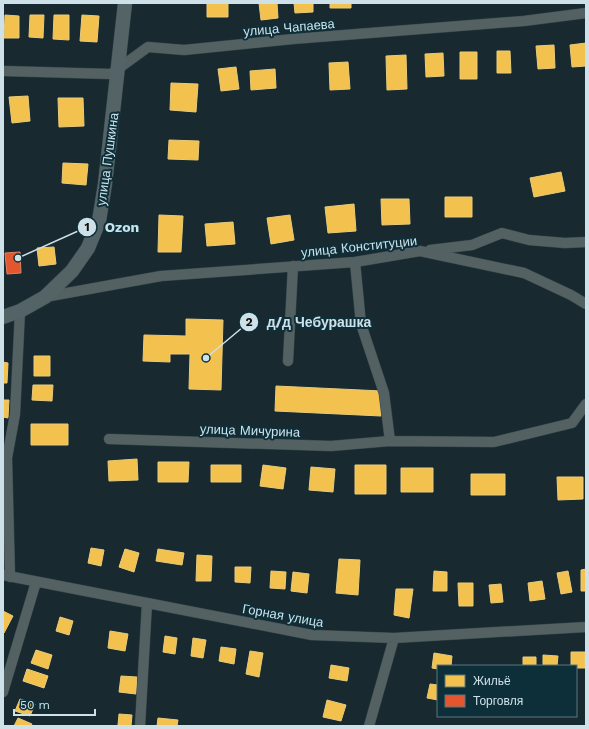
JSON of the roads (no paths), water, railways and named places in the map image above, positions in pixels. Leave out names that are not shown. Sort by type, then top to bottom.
[{"type":"main road","name":"улица Пушкина","points":[[3,317],[20,311],[45,297],[72,271],[88,248],[98,221],[105,184],[125,3]]},
{"type":"street","name":"улица Чапаева","points":[[3,72],[111,74],[148,47],[184,50],[293,39],[524,21],[586,13]]},
{"type":"street","points":[[420,251],[472,245],[502,233],[529,240],[565,243],[586,242]]},
{"type":"street","name":"улица Конституции","points":[[45,297],[161,276],[355,262],[420,251],[524,273],[572,295],[586,304]]},
{"type":"street","points":[[355,262],[361,324],[384,393],[390,441]]},
{"type":"street","name":"улица Конституции","points":[[288,361],[293,266]]},
{"type":"street","points":[[6,576],[7,458],[15,414],[20,311]]},
{"type":"street","name":"улица Мичурина","points":[[109,439],[330,446],[390,441],[494,442],[572,423],[586,404]]},
{"type":"street","name":"Горная улица","points":[[6,576],[312,635],[394,638],[586,627]]},
{"type":"street","points":[[3,692],[36,582]]},
{"type":"street","points":[[140,726],[147,603]]},
{"type":"street","points":[[369,726],[394,638]]},
{"type":"place","name":"Ozon","points":[[18,258]]},
{"type":"place","name":"д/д Чебурашка","points":[[206,358]]}]
